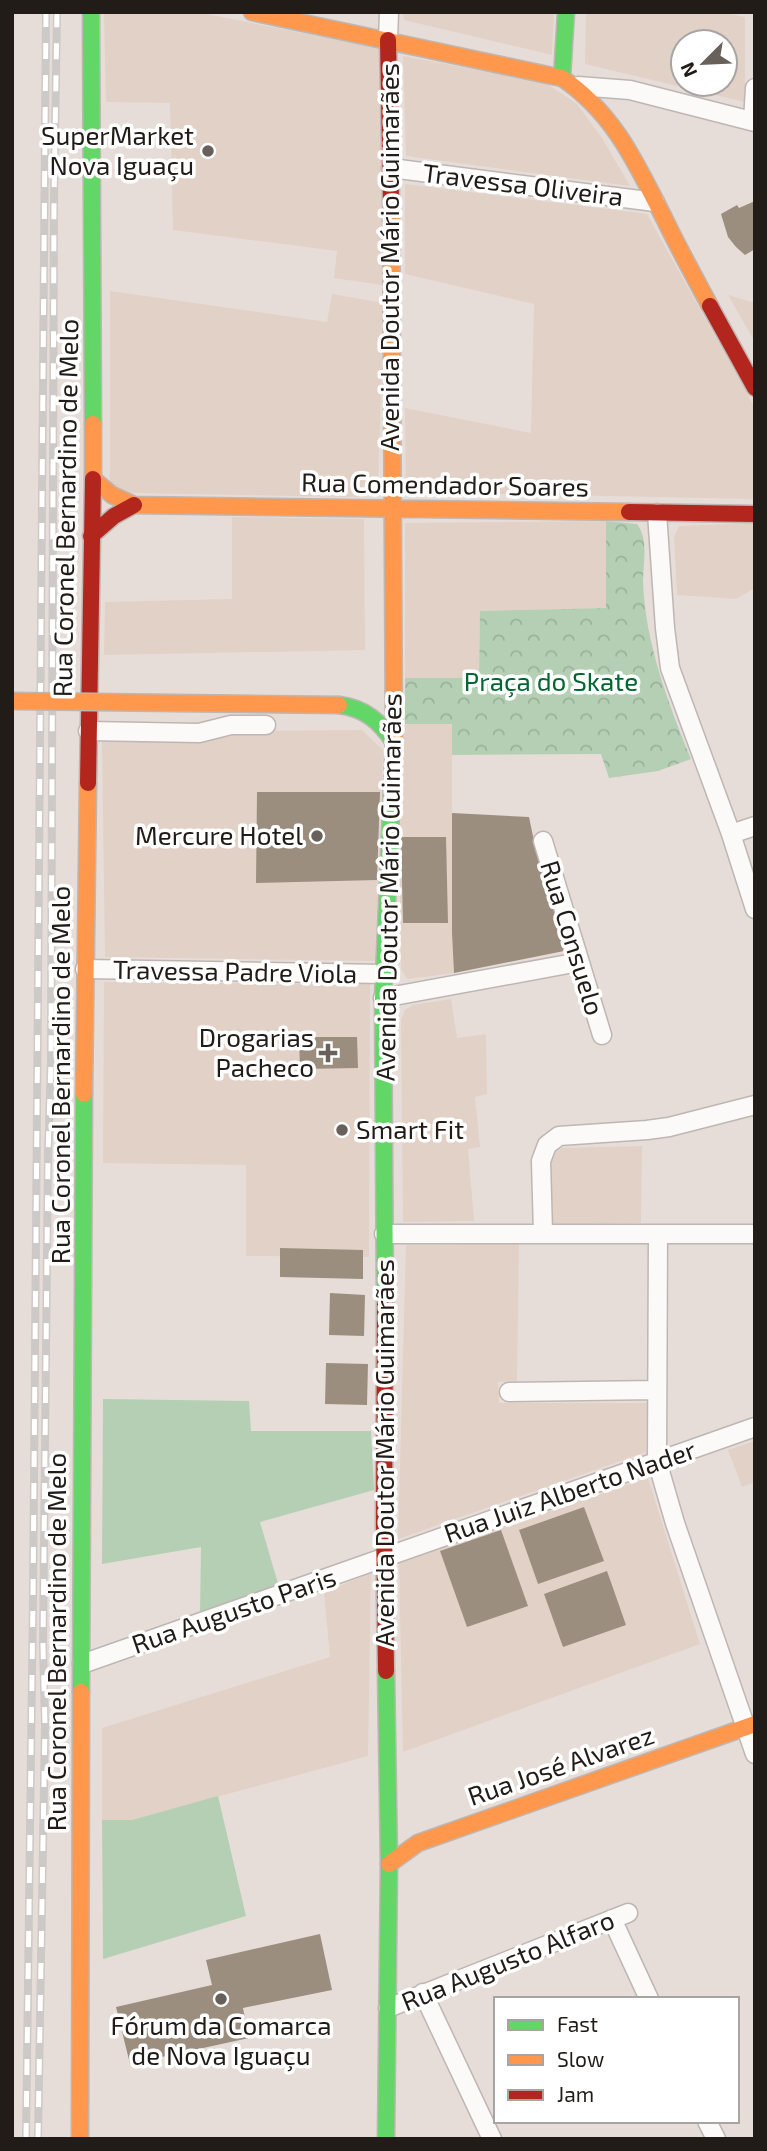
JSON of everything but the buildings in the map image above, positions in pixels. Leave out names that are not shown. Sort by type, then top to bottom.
[{"type":"main road","name":"Rua Coronel Bernardino de Melo","points":[[80,2139],[85,969],[93,479],[92,12]]},
{"type":"main road","points":[[252,12],[562,78],[578,86],[594,101],[621,139],[755,388]]},
{"type":"main road","points":[[562,78],[566,12]]},
{"type":"main road","name":"Avenida Doutor Mário Guimarães","points":[[386,2139],[389,1864],[383,998],[394,742],[388,40]]},
{"type":"main road","name":"Rua Comendador Soares","points":[[93,479],[112,495],[134,505],[755,514]]},
{"type":"main road","points":[[91,536],[114,516],[134,505]]},
{"type":"main road","points":[[341,705],[373,694],[394,668]]},
{"type":"main road","points":[[12,701],[341,705],[362,710],[372,716],[394,742]]},
{"type":"main road","name":"Rua José Alvarez","points":[[389,1864],[418,1843],[750,1726]]},
{"type":"main road","points":[[388,1817],[401,1834],[418,1843]]},
{"type":"street","name":"Avenida Doutor Mário Guimarães","points":[[388,40],[389,12]]},
{"type":"street","points":[[578,86],[630,90],[754,121],[755,88]]},
{"type":"street","name":"Travessa Oliveira","points":[[391,168],[655,202]]},
{"type":"street","points":[[657,513],[670,668],[731,834],[755,909]]},
{"type":"street","points":[[88,731],[199,733],[231,726],[266,725]]},
{"type":"street","points":[[731,834],[755,826]]},
{"type":"street","name":"Rua Consuelo","points":[[543,841],[602,1035]]},
{"type":"street","points":[[383,998],[579,962]]},
{"type":"street","name":"Travessa Padre Viola","points":[[85,969],[384,974]]},
{"type":"street","points":[[544,1233],[541,1161],[551,1141],[559,1136],[668,1127],[755,1105]]},
{"type":"street","points":[[384,1234],[755,1234]]},
{"type":"street","points":[[658,1234],[657,1461],[675,1523],[750,1726],[755,1754]]},
{"type":"street","points":[[509,1392],[657,1390]]},
{"type":"street","name":"Rua Juiz Alberto Nader","points":[[386,1556],[755,1427]]},
{"type":"street","name":"Rua Augusto Paris","points":[[82,1664],[386,1556]]},
{"type":"street","name":"Rua Augusto Alfaro","points":[[388,2008],[620,1916],[648,1997]]},
{"type":"street","points":[[423,1993],[492,2139]]},
{"type":"street","points":[[708,2123],[716,2139]]},
{"type":"shaded area","points":[[104,12],[196,12],[379,48],[382,285],[334,278],[337,251],[173,230],[170,103],[106,102]]},
{"type":"shaded area","points":[[403,12],[554,12],[552,55],[404,20]]},
{"type":"shaded area","points":[[586,12],[720,12],[745,17],[745,102],[728,98],[739,98],[739,28],[669,28],[669,84],[585,64]]},
{"type":"shaded area","points":[[403,56],[546,83],[577,104],[602,138],[630,186],[406,156]]},
{"type":"shaded area","points":[[405,184],[647,214],[755,408],[755,499],[406,492],[405,408],[531,433],[534,304],[405,274]]},
{"type":"shaded area","points":[[110,291],[327,322],[332,294],[384,303],[378,484],[372,494],[362,497],[131,493],[110,487]]},
{"type":"shaded area","points":[[728,295],[755,303],[755,342]]},
{"type":"shaded area","points":[[232,517],[364,519],[365,650],[104,655],[105,602],[232,599]]},
{"type":"shaded area","points":[[606,521],[607,608],[480,611],[479,678],[405,678],[405,523]]},
{"type":"shaded area","points":[[755,523],[755,588],[736,599],[677,595],[674,537],[679,526]]},
{"type":"shaded area","points":[[452,723],[454,973],[407,979],[401,969],[399,828],[405,724]]},
{"type":"shaded area","points":[[362,730],[383,750],[375,961],[105,957],[102,742],[224,738],[249,731]]},
{"type":"shaded area","points":[[104,982],[370,984],[369,1257],[246,1256],[246,1165],[103,1163]]},
{"type":"shaded area","points":[[451,999],[457,1038],[486,1034],[487,1094],[475,1097],[480,1147],[468,1149],[474,1221],[403,1222],[401,1020],[405,1010],[413,1005]]},
{"type":"shaded area","points":[[642,1146],[641,1223],[551,1225],[551,1156],[562,1148]]},
{"type":"shaded area","points":[[519,1243],[517,1381],[498,1382],[499,1403],[647,1403],[646,1452],[398,1539],[406,1245]]},
{"type":"shaded area","points":[[755,1441],[755,1482],[742,1487],[728,1450]]},
{"type":"shaded area","points":[[648,1478],[700,1644],[403,1752],[399,1562]]},
{"type":"shaded area","points":[[371,1573],[368,1756],[132,1820],[102,1820],[102,1728],[330,1657],[324,1592]]},
{"type":"green space","name":"Praça do Skate","points":[[606,521],[637,524],[641,530],[648,627],[666,694],[691,759],[658,771],[609,778],[601,754],[452,755],[452,724],[405,724],[405,678],[479,678],[480,611],[606,608]]},
{"type":"green space","points":[[103,1399],[249,1401],[251,1431],[371,1431],[374,1490],[260,1522],[279,1587],[200,1612],[201,1547],[102,1564]]},
{"type":"green space","points":[[218,1796],[246,1916],[103,1959],[102,1820],[132,1820]]},
{"type":"railway","points":[[26,2139],[46,12]]},
{"type":"railway","points":[[38,2139],[51,1061],[57,12]]},
{"type":"traffic: fast","points":[[91,12],[93,424]]},
{"type":"traffic: fast","points":[[562,78],[566,12]]},
{"type":"traffic: fast","points":[[339,705],[357,709],[371,717],[394,742]]},
{"type":"traffic: fast","points":[[385,1300],[383,998],[394,739]]},
{"type":"traffic: fast","points":[[81,1692],[84,1094]]},
{"type":"traffic: fast","points":[[386,1671],[389,1864],[386,2139]]},
{"type":"traffic: slow","points":[[252,12],[562,78],[597,108],[623,142],[710,306]]},
{"type":"traffic: slow","points":[[391,203],[394,739]]},
{"type":"traffic: slow","points":[[93,424],[93,479],[112,495],[134,505],[629,512]]},
{"type":"traffic: slow","points":[[12,701],[339,705]]},
{"type":"traffic: slow","points":[[84,1094],[88,783]]},
{"type":"traffic: slow","points":[[80,2139],[81,1692]]},
{"type":"traffic: slow","points":[[389,1864],[418,1843],[755,1724]]},
{"type":"traffic: jam","points":[[388,40],[391,203]]},
{"type":"traffic: jam","points":[[710,306],[755,388]]},
{"type":"traffic: jam","points":[[88,783],[93,479]]},
{"type":"traffic: jam","points":[[91,536],[114,516],[134,505]]},
{"type":"traffic: jam","points":[[629,512],[755,514]]},
{"type":"traffic: jam","points":[[385,1300],[386,1671]]},
{"type":"place","name":"SuperMarket Nova Iguaçu","points":[[208,151]]},
{"type":"place","name":"Mercure Hotel","points":[[317,836]]},
{"type":"place","name":"Drogarias Pacheco","points":[[328,1053]]},
{"type":"place","name":"Smart Fit","points":[[342,1130]]},
{"type":"place","name":"Fórum da Comarca de Nova Iguaçu","points":[[221,1999]]}]
